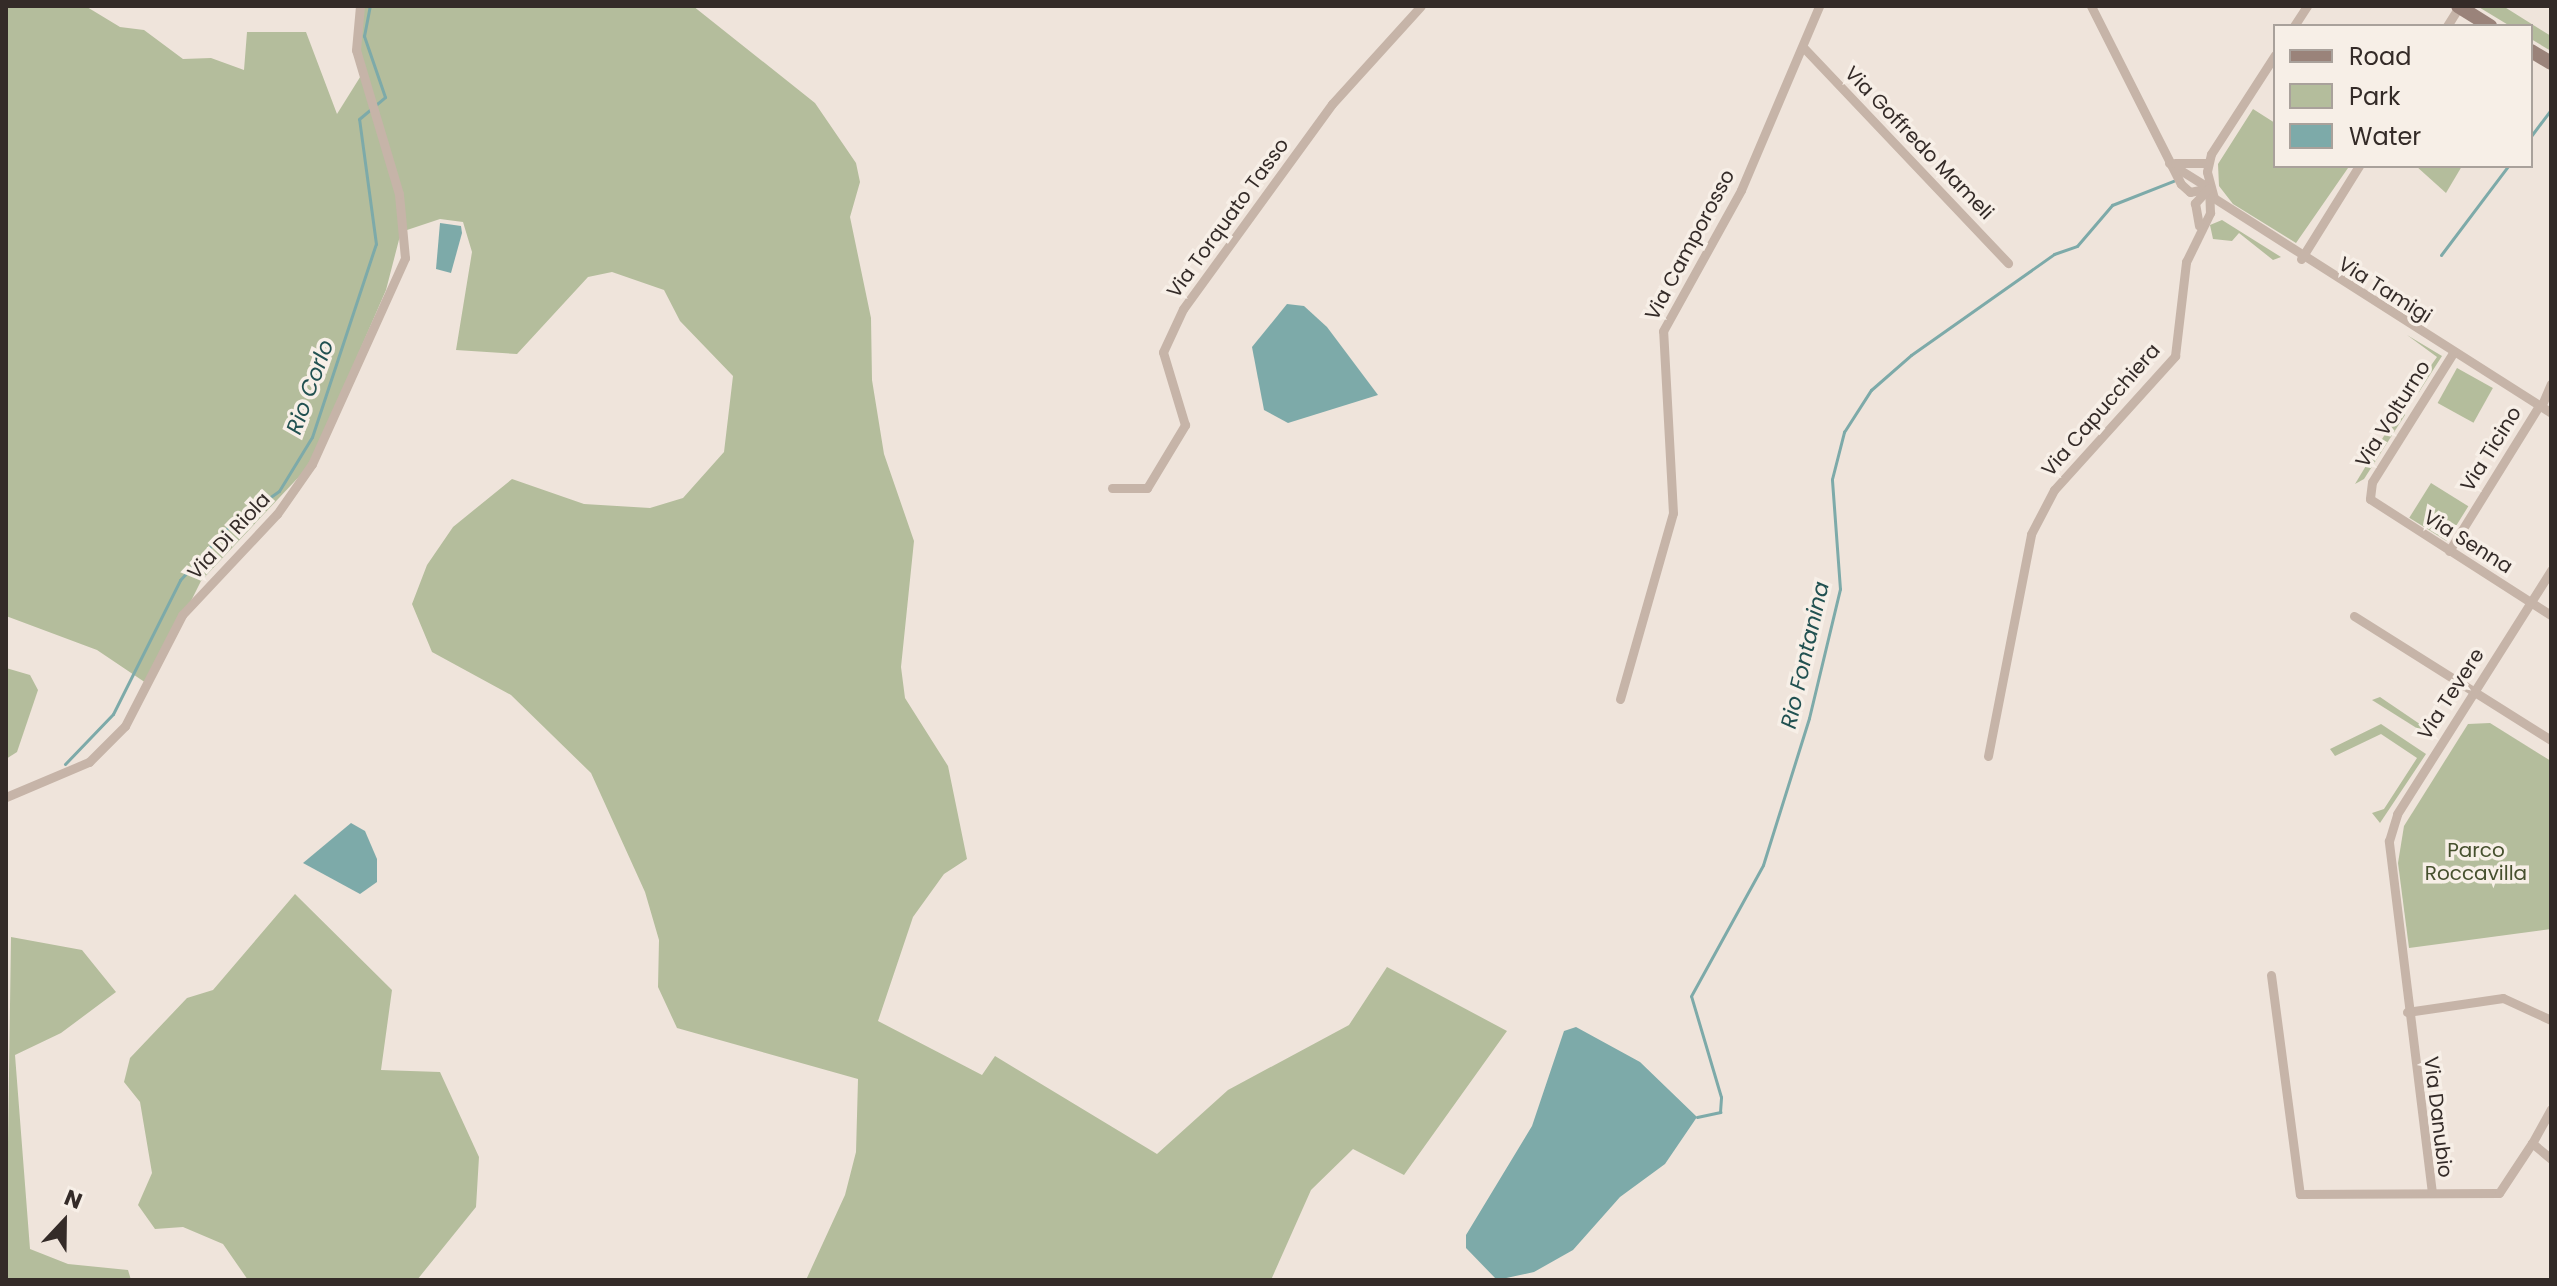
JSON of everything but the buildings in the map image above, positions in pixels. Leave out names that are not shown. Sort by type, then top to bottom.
[{"type":"street","name":"Via Di Riola","points":[[6,797],[89,762],[114,739],[182,615],[277,514],[312,464],[405,258],[399,194],[356,50],[360,6]]},
{"type":"street","name":"Via Torquato Tasso","points":[[1112,488],[1147,488],[1185,425],[1163,352],[1183,309],[1332,104],[1421,6]]},
{"type":"street","name":"Via Camporosso","points":[[1620,699],[1673,513],[1663,331],[1741,190],[1819,6]]},
{"type":"street","points":[[2091,6],[2177,177],[2209,188]]},
{"type":"street","points":[[2295,24],[2307,6]]},
{"type":"street","points":[[2448,24],[2458,6],[2487,24]]},
{"type":"street","name":"Via Goffredo Mameli","points":[[1803,47],[2008,263]]},
{"type":"street","points":[[2533,52],[2551,63]]},
{"type":"street","points":[[2169,163],[2208,163],[2273,58]]},
{"type":"street","points":[[2169,163],[2209,188]]},
{"type":"street","name":"Via Capucchiera","points":[[1988,756],[2031,534],[2054,490],[2175,356],[2199,226],[2210,213],[2208,163]]},
{"type":"street","points":[[2301,259],[2358,168]]},
{"type":"street","name":"Via Tamigi","points":[[2209,188],[2232,215],[2551,413]]},
{"type":"street","name":"Via Volturno","points":[[2369,496],[2453,353]]},
{"type":"street","name":"Via Ticino","points":[[2449,551],[2551,384]]},
{"type":"street","name":"Via Senna","points":[[2369,496],[2551,615]]},
{"type":"street","name":"Via Tevere","points":[[2389,841],[2397,814],[2551,570]]},
{"type":"street","points":[[2354,616],[2551,740]]},
{"type":"street","name":"Via Danubio","points":[[2389,841],[2407,1012],[2432,1193],[2504,1191],[2551,1109]]},
{"type":"street","points":[[2271,975],[2300,1194],[2432,1193]]},
{"type":"street","points":[[2407,1012],[2503,998],[2551,1020]]},
{"type":"street","points":[[2532,1143],[2551,1159]]},
{"type":"green space","points":[[6,6],[87,7],[120,27],[144,30],[183,59],[211,58],[244,70],[247,32],[306,32],[337,114],[362,74],[359,6],[693,6],[815,103],[856,163],[860,182],[850,217],[871,318],[872,380],[884,454],[914,541],[901,667],[905,698],[948,766],[967,859],[944,874],[913,917],[878,1021],[982,1075],[995,1056],[1157,1154],[1228,1090],[1349,1025],[1387,967],[1507,1031],[1404,1175],[1353,1149],[1311,1190],[1271,1280],[806,1280],[845,1195],[856,1152],[858,1079],[677,1028],[658,987],[659,940],[645,892],[591,773],[511,695],[432,652],[412,604],[427,565],[453,527],[512,479],[584,504],[650,508],[683,498],[724,452],[733,376],[680,321],[664,290],[612,272],[588,277],[517,354],[456,350],[472,252],[463,222],[440,219],[401,232],[386,290],[310,465],[201,581],[149,685],[97,650],[6,616]]},
{"type":"green space","points":[[2477,6],[2503,6],[2532,24],[2507,24]]},
{"type":"green space","points":[[2533,25],[2551,36],[2551,51],[2533,40]]},
{"type":"green space","points":[[2253,109],[2273,122],[2273,168],[2348,168],[2296,243],[2233,204],[2219,186],[2218,164]]},
{"type":"green space","points":[[2418,168],[2461,168],[2446,193]]},
{"type":"green space","points":[[2222,220],[2281,257],[2273,260],[2239,233],[2232,241],[2213,239],[2210,225]]},
{"type":"green space","points":[[2407,335],[2442,356],[2419,392],[2410,395],[2437,357]]},
{"type":"green space","points":[[2457,368],[2493,388],[2473,423],[2438,403]]},
{"type":"green space","points":[[2402,406],[2405,415],[2364,479],[2355,484]]},
{"type":"green space","points":[[2431,483],[2468,506],[2447,541],[2409,518]]},
{"type":"green space","points":[[6,668],[30,675],[38,690],[17,752],[6,759]]},
{"type":"green space","points":[[2380,697],[2436,735],[2434,739],[2372,700]]},
{"type":"green space","name":"Parco Roccavilla","points":[[2490,723],[2551,761],[2551,929],[2409,948],[2398,863],[2404,826],[2468,724]]},
{"type":"green space","points":[[2381,724],[2426,754],[2380,823],[2372,813],[2384,809],[2417,758],[2381,734],[2335,756],[2330,749]]},
{"type":"green space","points":[[295,894],[392,990],[381,1070],[440,1072],[479,1157],[476,1207],[417,1280],[248,1280],[223,1244],[183,1227],[155,1229],[138,1205],[152,1173],[140,1102],[124,1082],[130,1058],[187,998],[213,990]]},
{"type":"green space","points":[[11,937],[82,950],[116,992],[61,1033],[15,1055],[30,1249],[68,1264],[128,1270],[131,1280],[6,1280]]},
{"type":"water","points":[[440,223],[461,226],[462,233],[451,273],[436,269]]},
{"type":"water","points":[[1287,304],[1304,306],[1327,327],[1378,395],[1288,423],[1264,410],[1252,347]]},
{"type":"water","points":[[351,823],[365,831],[377,859],[377,882],[360,894],[303,863]]},
{"type":"water","points":[[1576,1027],[1640,1062],[1697,1117],[1665,1164],[1620,1197],[1573,1250],[1534,1272],[1497,1280],[1466,1248],[1466,1235],[1532,1126],[1564,1031]]},
{"type":"waterway","name":"Rio Corlo","points":[[65,764],[113,714],[180,580],[229,526],[279,491],[312,437],[376,244],[359,119],[385,97],[364,36],[370,6]]},
{"type":"waterway","points":[[2533,133],[2551,109]]},
{"type":"waterway","points":[[2441,255],[2506,168]]},
{"type":"waterway","name":"Rio Fontanina","points":[[1697,1117],[1720,1112],[1721,1097],[1691,996],[1763,865],[1809,718],[1840,589],[1832,479],[1844,432],[1871,390],[1911,355],[2054,254],[2077,246],[2112,205],[2173,181]]}]
